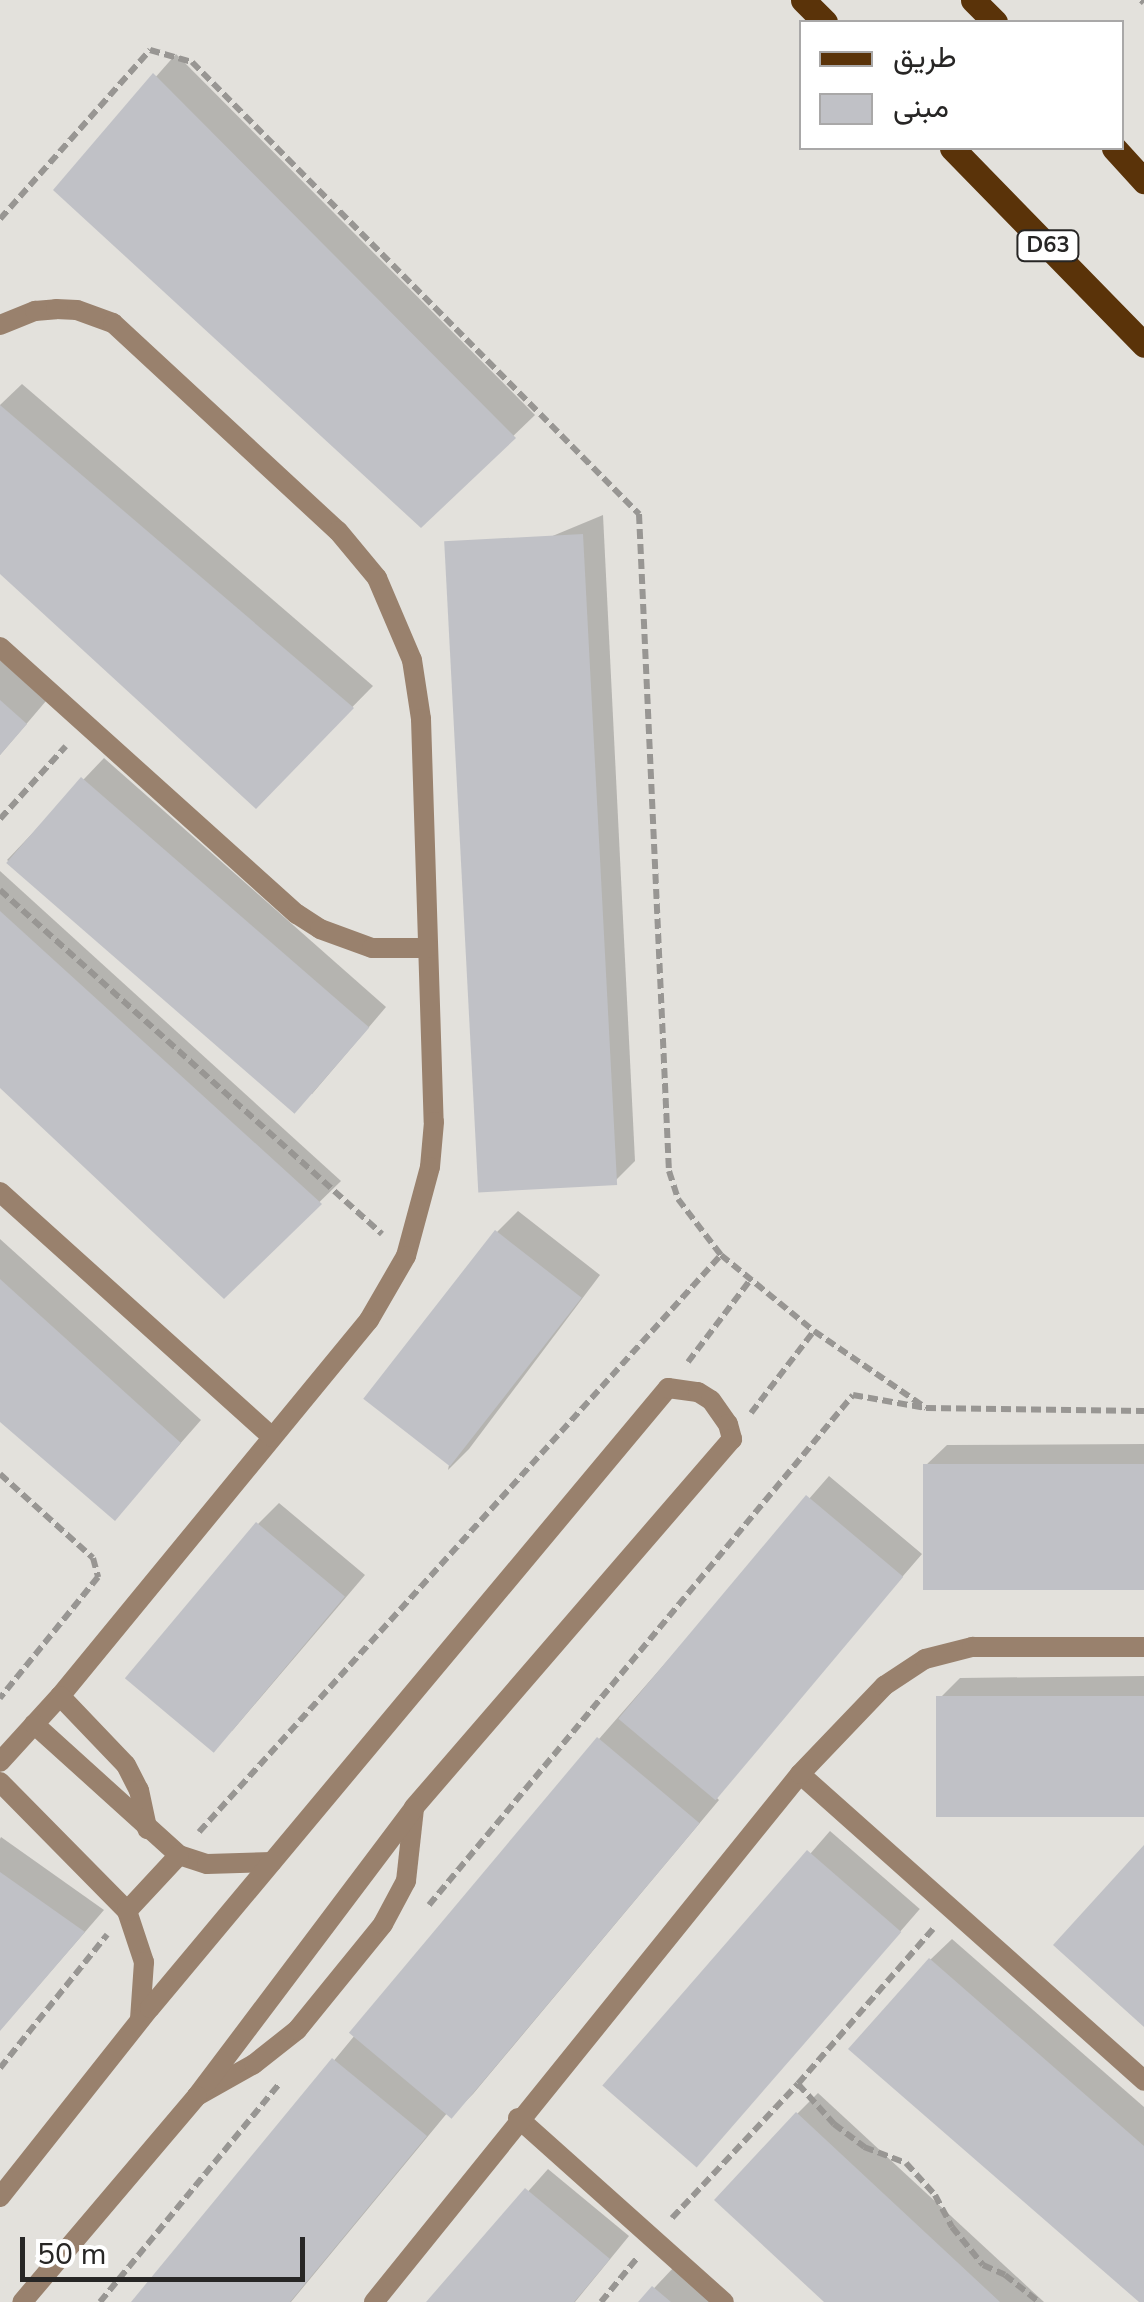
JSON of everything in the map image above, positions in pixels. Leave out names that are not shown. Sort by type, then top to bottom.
[{"type":"main road","points":[[803,0],[824,20]]},
{"type":"main road","points":[[972,0],[993,20]]},
{"type":"main road","name":"D63","points":[[954,150],[1144,345]]},
{"type":"main road","points":[[1116,150],[1144,181]]},
{"type":"street","points":[[0,325],[35,311],[56,309],[77,310],[113,323],[338,530],[368,566],[403,632],[418,690],[434,1122],[430,1167],[406,1256],[369,1320],[60,1696],[0,1762]]},
{"type":"street","points":[[0,647],[297,914],[359,944],[400,951],[428,948]]},
{"type":"street","points":[[0,1192],[272,1437]]},
{"type":"street","points":[[0,2197],[272,1862],[668,1388],[698,1392],[711,1400],[728,1424],[732,1439],[414,1808],[197,2096],[22,2302]]},
{"type":"street","points":[[374,2302],[518,2118],[800,1774],[884,1686],[925,1659],[972,1647],[1144,1647]]},
{"type":"street","points":[[60,1696],[126,1765],[139,1790],[147,1829]]},
{"type":"street","points":[[34,1724],[179,1855],[206,1864],[272,1862]]},
{"type":"street","points":[[800,1774],[1144,2081]]},
{"type":"street","points":[[0,1782],[127,1911],[144,1962],[140,2024]]},
{"type":"street","points":[[197,2096],[254,2064],[296,2030],[384,1924],[406,1881],[414,1808]]},
{"type":"street","points":[[127,1911],[179,1855]]},
{"type":"street","points":[[518,2118],[724,2302]]},
{"type":"path","points":[[0,219],[150,50],[192,62],[639,514],[668,1171],[678,1199],[721,1255],[814,1330],[926,1408]]},
{"type":"path","points":[[0,819],[86,724]]},
{"type":"path","points":[[0,890],[406,1256]]},
{"type":"path","points":[[179,1855],[721,1255]]},
{"type":"path","points":[[668,1388],[751,1279]]},
{"type":"path","points":[[732,1439],[814,1330]]},
{"type":"path","points":[[422,1913],[853,1395],[926,1408],[1144,1411]]},
{"type":"path","points":[[0,1474],[93,1558],[98,1576],[0,1698]]},
{"type":"path","points":[[601,2302],[951,1908]]},
{"type":"path","points":[[0,2068],[127,1911]]},
{"type":"path","points":[[100,2302],[284,2079]]},
{"type":"path","points":[[798,2084],[834,2124],[864,2148],[906,2163],[935,2195],[952,2227],[982,2266],[1006,2275],[1038,2302]]},
{"type":"building","points":[[153,73],[516,438],[421,528],[53,190]]},
{"type":"building","points":[[0,405],[354,708],[256,809],[0,574]]},
{"type":"building","points":[[583,534],[617,1185],[478,1192],[444,541]]},
{"type":"building","points":[[0,700],[27,724],[0,755]]},
{"type":"building","points":[[81,777],[369,1028],[295,1114],[6,863]]},
{"type":"building","points":[[0,911],[322,1204],[224,1299],[0,1088]]},
{"type":"building","points":[[495,1230],[582,1298],[450,1466],[363,1399]]},
{"type":"building","points":[[0,1279],[181,1443],[115,1521],[0,1422]]},
{"type":"building","points":[[923,1464],[1144,1464],[1144,1590],[923,1590]]},
{"type":"building","points":[[806,1495],[903,1577],[716,1800],[618,1719]]},
{"type":"building","points":[[256,1522],[345,1597],[214,1753],[125,1678]]},
{"type":"building","points":[[936,1696],[1144,1696],[1144,1817],[936,1817]]},
{"type":"building","points":[[597,1737],[700,1823],[452,2119],[349,2033]]},
{"type":"building","points":[[1144,1845],[1144,2027],[1053,1945]]},
{"type":"building","points":[[807,1850],[901,1932],[697,2167],[602,2085]]},
{"type":"building","points":[[0,1872],[85,1932],[0,2031]]},
{"type":"building","points":[[929,1958],[1144,2146],[1144,2302],[1139,2302],[848,2049]]},
{"type":"building","points":[[332,2058],[427,2136],[290,2302],[131,2302]]},
{"type":"building","points":[[796,2112],[1000,2302],[824,2302],[714,2200]]},
{"type":"building","points":[[525,2188],[610,2259],[574,2302],[426,2302]]},
{"type":"building","points":[[652,2286],[671,2302],[638,2302]]}]
